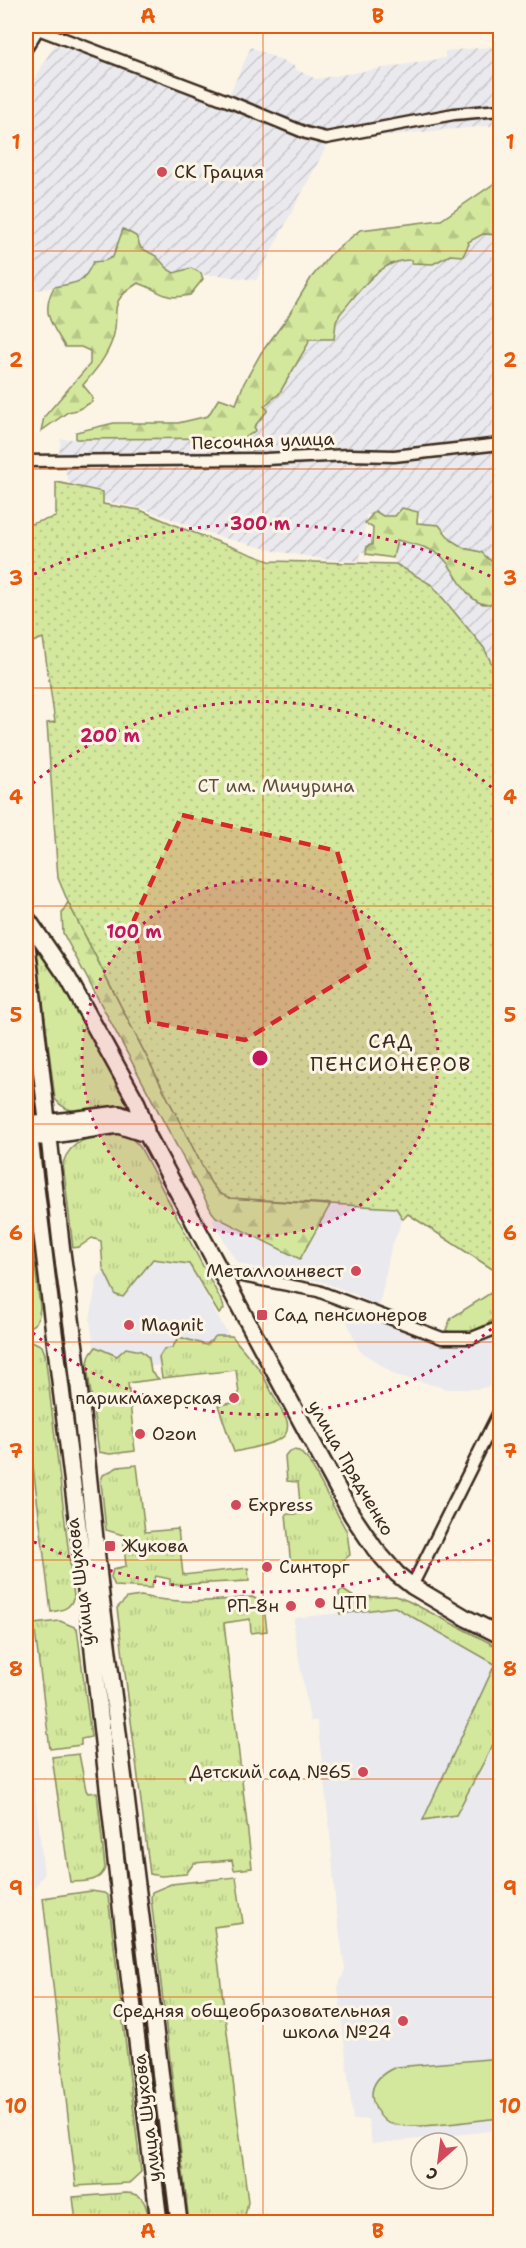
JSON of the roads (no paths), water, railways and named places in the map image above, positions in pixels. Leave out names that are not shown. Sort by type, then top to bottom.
[{"type":"main road","points":[[26,917],[69,978],[137,1102],[148,1135]]},
{"type":"main road","name":"улица Шухова","points":[[26,936],[75,1348],[101,1596],[179,2223]]},
{"type":"main road","name":"улица Шухова","points":[[26,1107],[27,1132],[89,1614],[159,2223]]},
{"type":"main road","points":[[27,1132],[119,1114],[136,1120],[148,1135]]},
{"type":"main road","name":"улица Прядченко","points":[[148,1135],[352,1515],[375,1549],[397,1574],[412,1586],[466,1618],[501,1635]]},
{"type":"main road","points":[[89,1614],[101,1596]]},
{"type":"main road","points":[[119,1882],[138,1881]]},
{"type":"street","points":[[26,49],[39,27],[306,133],[326,138],[454,114],[501,110]]},
{"type":"street","name":"Песочная улица","points":[[26,461],[394,456],[501,444]]},
{"type":"street","points":[[220,1272],[318,1291],[442,1338],[472,1338],[501,1327]]},
{"type":"street","points":[[412,1586],[501,1410]]},
{"type":"place","name":"СК Грация","points":[[162,172]]},
{"type":"place","name":"Металлоинвест","points":[[356,1271]]},
{"type":"place","name":"Сад пенсионеров","points":[[262,1315]]},
{"type":"place","name":"Magnit","points":[[129,1325]]},
{"type":"place","name":"парикмахерская","points":[[234,1398]]},
{"type":"place","name":"Ozon","points":[[140,1434]]},
{"type":"place","name":"Express","points":[[236,1505]]},
{"type":"place","name":"Жукова","points":[[110,1546]]},
{"type":"place","name":"Синторг","points":[[267,1567]]},
{"type":"place","name":"ЦТП","points":[[320,1603]]},
{"type":"place","name":"РП-8н","points":[[291,1606]]},
{"type":"place","name":"Детский сад №65","points":[[363,1772]]},
{"type":"place","name":"Средняя общеобразовательная школа №24","points":[[403,2021]]},
{"type":"district","name":"САД ПЕНСИОНЕРОВ","points":[[391,1052]]},
{"type":"park label","name":"СТ им. Мичурина","points":[[276,786]]}]
